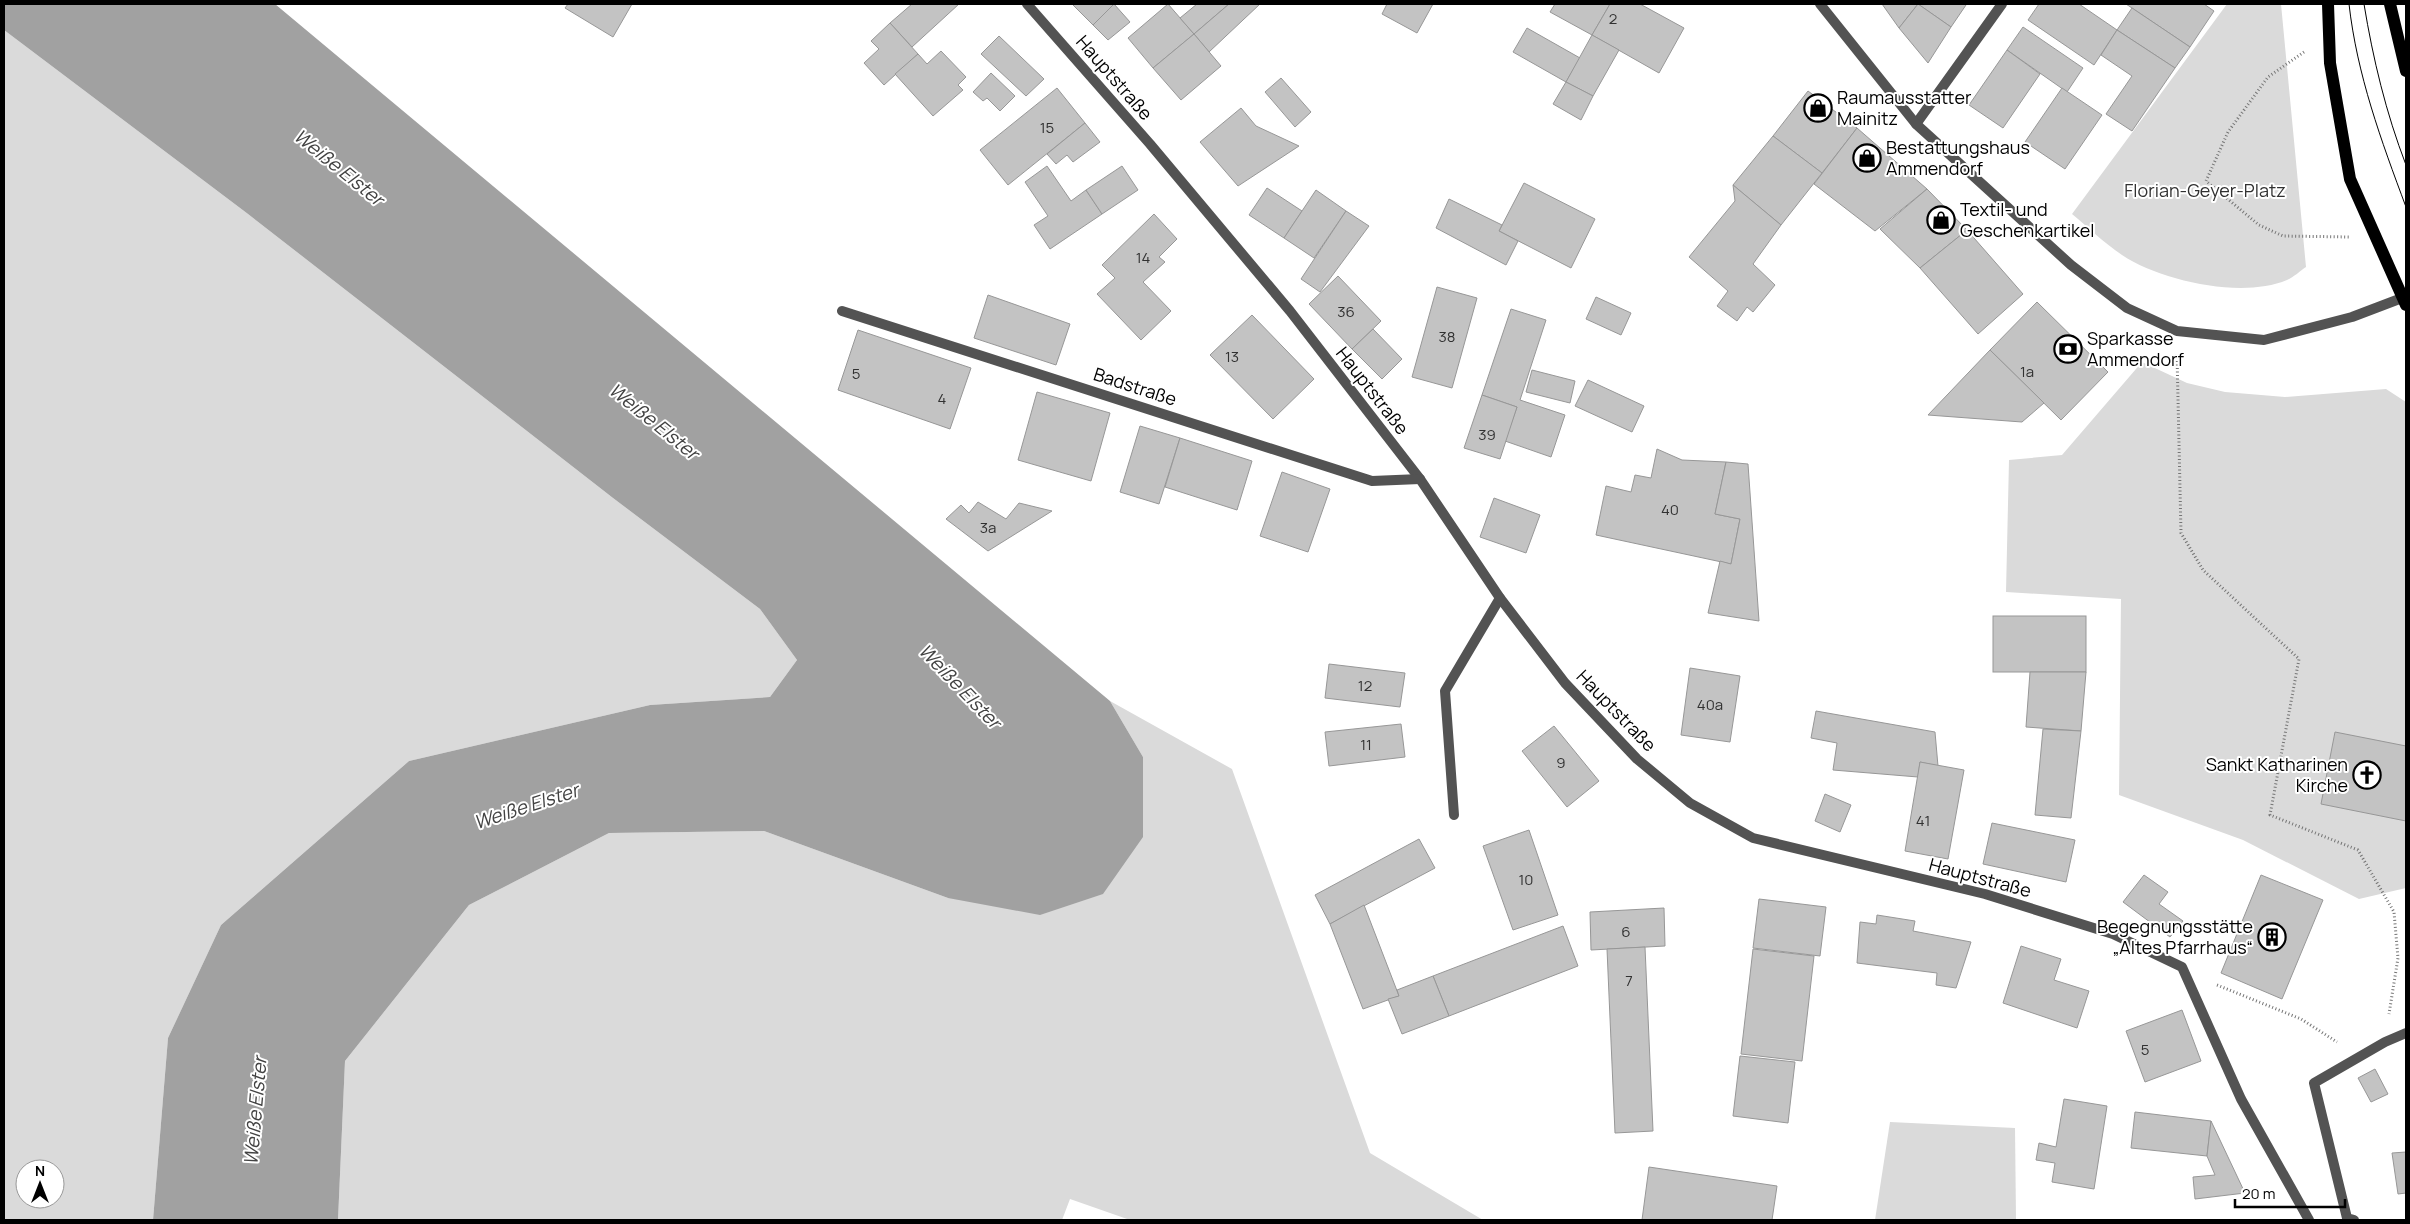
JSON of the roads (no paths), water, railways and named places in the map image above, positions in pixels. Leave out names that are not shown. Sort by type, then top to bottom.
[{"type":"main road","points":[[2328,4],[2330,63],[2350,179],[2374,238],[2405,299]]},
{"type":"main road","points":[[2390,4],[2406,71]]},
{"type":"street","name":"Hauptstraße","points":[[1027,4],[1150,144],[1290,311],[1420,479],[1500,598],[1565,683],[1637,759],[1690,803],[1753,838],[1995,896],[2113,934],[2182,967],[2241,1099],[2309,1220]]},
{"type":"street","points":[[1820,4],[1916,124],[2071,265],[2127,308],[2176,331],[2264,340],[2352,317],[2405,299]]},
{"type":"street","points":[[1916,124],[2002,4]]},
{"type":"street","name":"Badstraße","points":[[842,311],[1372,481],[1420,479]]},
{"type":"street","points":[[1454,815],[1445,691],[1500,598]]},
{"type":"street","points":[[2348,1220],[2314,1083],[2385,1042],[2406,1033]]},
{"type":"water","name":"Weiße Elster","points":[[4,4],[275,4],[1110,701],[1143,757],[1143,837],[1103,894],[1040,915],[948,898],[764,831],[609,833],[469,905],[345,1061],[338,1220],[153,1220],[168,1038],[221,925],[409,761],[650,705],[770,697],[797,660],[760,609],[613,498],[248,214],[4,30]]},
{"type":"tram line","points":[[2349,4],[2358,56],[2371,107],[2406,207]]},
{"type":"tram line","points":[[2364,4],[2381,86],[2392,126],[2406,165]]},
{"type":"place","name":"Raumausstatter Mainitz","points":[[1818,108]]},
{"type":"place","name":"Bestattungshaus Ammendorf","points":[[1867,158]]},
{"type":"place","name":"Textil- und Geschenkartikel","points":[[1941,220]]},
{"type":"place","name":"Sparkasse Ammendorf","points":[[2068,349]]},
{"type":"place","name":"Sankt Katharinen Kirche","points":[[2367,775]]},
{"type":"place","name":"Begegnungsstätte „Altes Pfarrhaus“","points":[[2272,937]]},
{"type":"park label","name":"Florian-Geyer-Platz","points":[[2205,191]]}]
